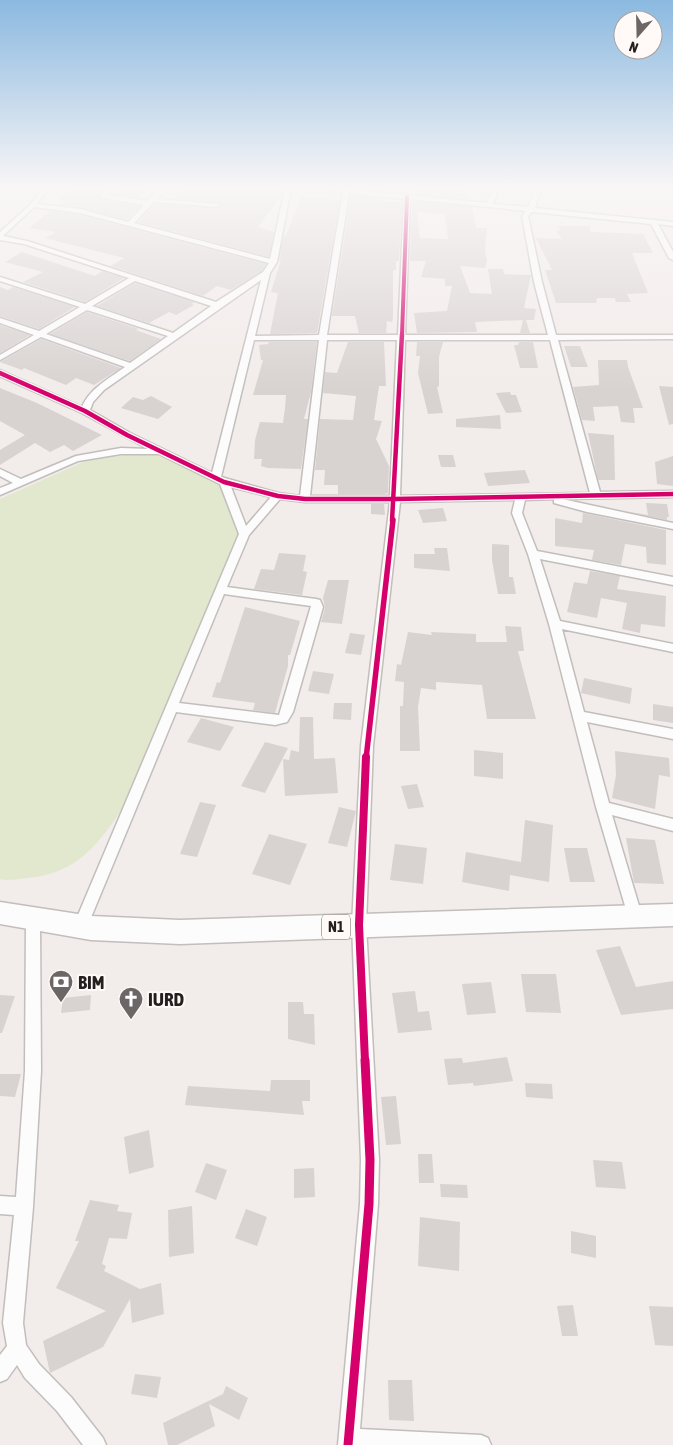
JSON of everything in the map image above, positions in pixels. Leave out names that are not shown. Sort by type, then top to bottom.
[{"type":"highway","name":"N1","points":[[0,913],[33,921],[80,928],[182,934],[359,925],[673,915]]},
{"type":"street","points":[[64,255],[216,305]]},
{"type":"street","points":[[248,255],[273,262]]},
{"type":"street","points":[[244,534],[220,480],[250,338],[266,273],[273,262],[274,255]]},
{"type":"street","points":[[305,499],[323,337],[336,255]]},
{"type":"street","points":[[404,255],[395,499],[367,746],[359,925],[370,1160],[369,1204],[348,1442],[481,1445]]},
{"type":"street","points":[[532,255],[596,496]]},
{"type":"street","points":[[85,411],[94,394],[216,305],[266,273]]},
{"type":"street","points":[[0,279],[175,336]]},
{"type":"street","points":[[0,358],[133,279]]},
{"type":"street","points":[[0,320],[133,367]]},
{"type":"street","points":[[250,338],[673,337]]},
{"type":"street","points":[[0,373],[85,411],[127,435],[220,480],[278,496],[305,499],[395,499],[673,494]]},
{"type":"street","points":[[120,451],[127,435]]},
{"type":"street","points":[[0,492],[76,459],[120,451],[162,452]]},
{"type":"street","points":[[0,472],[20,482]]},
{"type":"street","points":[[80,928],[244,534],[278,496]]},
{"type":"street","points":[[521,497],[517,513],[533,554],[555,624],[603,807],[635,916]]},
{"type":"street","points":[[545,497],[587,509],[673,526]]},
{"type":"street","points":[[491,498],[517,513]]},
{"type":"street","points":[[533,554],[673,580]]},
{"type":"street","points":[[172,707],[275,720],[283,719],[286,712],[316,603],[221,590]]},
{"type":"street","points":[[555,624],[673,648]]},
{"type":"street","points":[[580,716],[673,734]]},
{"type":"street","points":[[603,807],[673,825]]},
{"type":"street","points":[[33,921],[33,1072],[24,1207],[13,1323],[16,1348],[32,1371],[64,1404],[96,1445]]},
{"type":"street","points":[[0,1205],[24,1207]]},
{"type":"street","points":[[0,1372],[16,1348]]},
{"type":"green space","points":[[138,454],[161,456],[220,484],[240,534],[126,803],[107,831],[86,854],[60,870],[27,878],[0,879],[0,499],[90,459]]},
{"type":"building","points":[[16,255],[32,255],[95,276],[102,271],[124,278],[85,302],[23,282],[43,272],[5,262]]},
{"type":"building","points":[[114,255],[233,255],[266,264],[262,271],[231,290],[217,286],[203,296],[111,266],[124,258]]},
{"type":"building","points":[[280,255],[330,255],[317,333],[270,334],[278,293],[271,292],[281,260],[279,261]]},
{"type":"building","points":[[342,255],[399,255],[399,261],[396,261],[396,270],[393,270],[393,318],[392,322],[387,321],[386,333],[359,333],[355,316],[332,316]]},
{"type":"building","points":[[410,255],[486,255],[487,261],[485,268],[460,266],[470,293],[492,294],[488,269],[503,269],[504,274],[531,275],[524,308],[536,309],[534,320],[526,320],[530,333],[520,333],[523,320],[475,322],[477,332],[417,333],[414,313],[447,311],[452,286],[445,286],[445,279],[421,277],[426,261],[410,261]]},
{"type":"building","points":[[545,255],[633,255],[648,293],[627,294],[631,302],[616,302],[615,298],[597,298],[596,303],[556,303],[545,270],[552,270]]},
{"type":"building","points":[[135,283],[194,302],[192,304],[194,305],[176,315],[169,312],[149,323],[97,306]]},
{"type":"building","points":[[0,287],[8,290],[13,287],[75,307],[39,329],[0,316]]},
{"type":"building","points":[[87,312],[139,329],[136,330],[161,339],[130,361],[50,334]]},
{"type":"building","points":[[0,325],[30,335],[0,353]]},
{"type":"building","points":[[41,339],[121,368],[94,385],[76,378],[66,385],[24,368],[22,370],[0,362]]},
{"type":"building","points":[[269,342],[317,342],[311,392],[304,419],[308,419],[301,469],[268,468],[261,466],[262,459],[254,459],[255,440],[260,422],[283,423],[285,408],[286,395],[253,395],[263,360],[261,360],[259,345],[268,344]]},
{"type":"building","points":[[348,342],[384,342],[386,386],[379,386],[374,420],[382,421],[376,439],[389,466],[388,493],[338,494],[338,485],[324,485],[325,470],[315,470],[320,419],[353,420],[356,396],[323,393],[325,372],[337,373]]},
{"type":"building","points":[[417,342],[443,342],[439,357],[439,386],[437,387],[443,413],[428,414],[418,373],[420,356],[416,356]]},
{"type":"building","points":[[519,342],[533,342],[538,368],[520,368],[514,345],[518,345]]},
{"type":"building","points":[[564,346],[580,346],[588,367],[571,367]]},
{"type":"building","points":[[598,360],[627,360],[643,408],[633,408],[635,423],[621,422],[618,406],[593,407],[595,421],[582,420],[573,387],[599,385]]},
{"type":"building","points":[[659,386],[673,387],[673,424],[669,425]]},
{"type":"building","points":[[0,388],[37,403],[102,435],[73,451],[64,445],[50,452],[35,443],[0,465],[0,450],[25,435],[0,421]]},
{"type":"building","points":[[510,392],[511,395],[516,395],[522,412],[506,413],[496,393]]},
{"type":"building","points":[[151,396],[172,407],[158,419],[121,408],[133,397],[143,400]]},
{"type":"building","points":[[500,415],[501,429],[456,427],[456,419]]},
{"type":"building","points":[[588,433],[614,435],[615,480],[598,480]]},
{"type":"building","points":[[438,455],[453,455],[456,467],[441,467]]},
{"type":"building","points":[[673,456],[673,486],[657,484],[655,462]]},
{"type":"building","points":[[525,470],[530,483],[488,486],[484,473]]},
{"type":"building","points":[[646,503],[667,504],[669,517],[667,517],[667,520],[624,511],[648,515]]},
{"type":"building","points":[[371,504],[384,504],[385,515],[371,514]]},
{"type":"building","points":[[443,508],[447,521],[423,523],[418,510]]},
{"type":"building","points":[[583,513],[666,530],[666,565],[647,563],[646,547],[625,544],[621,565],[592,560],[594,550],[555,546],[555,518],[582,523]]},
{"type":"building","points":[[492,544],[509,545],[509,577],[513,577],[516,594],[498,594],[492,560]]},
{"type":"building","points":[[434,548],[447,548],[450,571],[414,568],[414,554],[435,554]]},
{"type":"building","points":[[279,553],[306,555],[303,571],[307,572],[302,595],[254,589],[261,569],[274,570]]},
{"type":"building","points":[[590,571],[620,576],[617,589],[666,596],[665,627],[641,624],[640,633],[622,629],[627,603],[601,598],[597,618],[567,612],[574,582],[587,584]]},
{"type":"building","points":[[328,580],[349,580],[342,624],[321,622],[325,608],[323,598]]},
{"type":"building","points":[[245,607],[300,621],[290,655],[288,655],[288,666],[275,713],[253,710],[255,703],[212,697],[217,682],[220,683]]},
{"type":"building","points":[[505,626],[521,627],[524,651],[518,651],[536,719],[487,719],[482,685],[436,682],[436,690],[421,688],[418,707],[420,751],[400,751],[400,706],[403,706],[404,682],[395,681],[397,664],[401,665],[408,632],[432,635],[431,632],[476,634],[476,642],[507,642]]},
{"type":"building","points":[[350,633],[365,635],[361,655],[345,653]]},
{"type":"building","points":[[313,671],[334,674],[329,694],[308,691]]},
{"type":"building","points":[[584,678],[632,688],[630,704],[581,693]]},
{"type":"building","points":[[334,703],[352,703],[351,720],[333,719]]},
{"type":"building","points":[[653,704],[673,707],[673,723],[653,720]]},
{"type":"building","points":[[300,717],[313,717],[314,759],[335,758],[338,793],[285,796],[283,759],[289,760],[291,750],[299,752]]},
{"type":"building","points":[[201,718],[234,727],[220,751],[187,742]]},
{"type":"building","points":[[265,742],[288,748],[265,793],[241,786]]},
{"type":"building","points":[[474,750],[503,753],[503,779],[474,776]]},
{"type":"building","points":[[615,751],[669,758],[670,777],[659,775],[655,809],[612,798],[616,775]]},
{"type":"building","points":[[417,784],[424,807],[408,809],[401,786]]},
{"type":"building","points":[[200,802],[216,805],[197,857],[180,854]]},
{"type":"building","points":[[339,807],[356,811],[347,847],[328,843]]},
{"type":"building","points":[[525,820],[553,825],[549,882],[510,875],[509,891],[462,882],[466,852],[521,862]]},
{"type":"building","points":[[269,834],[307,844],[290,885],[252,874]]},
{"type":"building","points":[[626,838],[655,840],[664,884],[634,883]]},
{"type":"building","points":[[395,844],[427,848],[423,884],[390,880]]},
{"type":"building","points":[[564,848],[587,848],[595,882],[570,882]]},
{"type":"building","points":[[620,946],[636,987],[673,981],[673,1009],[621,1015],[596,950]]},
{"type":"building","points":[[521,974],[556,974],[561,1013],[526,1012]]},
{"type":"building","points":[[491,982],[496,1013],[467,1015],[462,984]]},
{"type":"building","points":[[415,991],[418,1012],[429,1011],[432,1030],[398,1033],[392,993]]},
{"type":"building","points":[[0,995],[15,996],[2,1033],[0,1033]]},
{"type":"building","points":[[91,995],[90,1010],[61,1013],[63,998]]},
{"type":"building","points":[[288,1002],[303,1002],[304,1014],[314,1014],[315,1045],[288,1039]]},
{"type":"building","points":[[507,1057],[513,1081],[474,1086],[473,1083],[448,1085],[444,1059],[462,1058],[463,1063]]},
{"type":"building","points":[[0,1074],[21,1074],[15,1097],[0,1096]]},
{"type":"building","points":[[271,1080],[310,1080],[310,1101],[302,1101],[304,1115],[185,1105],[188,1086],[270,1091]]},
{"type":"building","points":[[525,1083],[552,1084],[553,1099],[526,1097]]},
{"type":"building","points":[[396,1096],[401,1144],[386,1145],[381,1097]]},
{"type":"building","points":[[149,1130],[154,1167],[129,1174],[124,1137]]},
{"type":"building","points":[[418,1154],[432,1154],[434,1183],[419,1183]]},
{"type":"building","points":[[593,1160],[622,1162],[626,1189],[596,1187]]},
{"type":"building","points":[[206,1163],[227,1170],[216,1200],[195,1192]]},
{"type":"building","points":[[314,1168],[315,1197],[294,1198],[294,1169]]},
{"type":"building","points":[[440,1184],[467,1185],[468,1198],[441,1197]]},
{"type":"building","points":[[90,1200],[119,1205],[117,1211],[132,1213],[127,1239],[109,1238],[102,1264],[106,1266],[104,1271],[140,1289],[161,1283],[164,1314],[132,1323],[130,1299],[103,1347],[50,1373],[43,1341],[106,1311],[56,1288],[79,1241],[75,1241]]},
{"type":"building","points":[[192,1206],[194,1253],[169,1257],[168,1210]]},
{"type":"building","points":[[246,1209],[267,1217],[257,1246],[235,1238]]},
{"type":"building","points":[[420,1217],[460,1222],[459,1271],[418,1266]]},
{"type":"building","points":[[571,1231],[596,1236],[596,1258],[571,1253]]},
{"type":"building","points":[[573,1305],[578,1336],[562,1336],[557,1306]]},
{"type":"building","points":[[649,1306],[673,1307],[673,1346],[655,1345]]},
{"type":"building","points":[[135,1374],[161,1377],[157,1398],[131,1394]]},
{"type":"building","points":[[388,1380],[412,1380],[414,1421],[389,1420]]},
{"type":"building","points":[[226,1386],[248,1398],[239,1420],[209,1404],[215,1426],[177,1445],[168,1445],[163,1423],[223,1394]]},
{"type":"cycle path","points":[[348,1445],[369,1204],[370,1160],[359,925],[367,746],[395,499],[405,255]]},
{"type":"cycle path","points":[[0,373],[85,411],[127,435],[224,482],[278,496],[305,499],[395,499],[673,494]]},
{"type":"place","name":"BIM","points":[[61,1003]]},
{"type":"place","name":"IURD","points":[[131,1020]]}]
